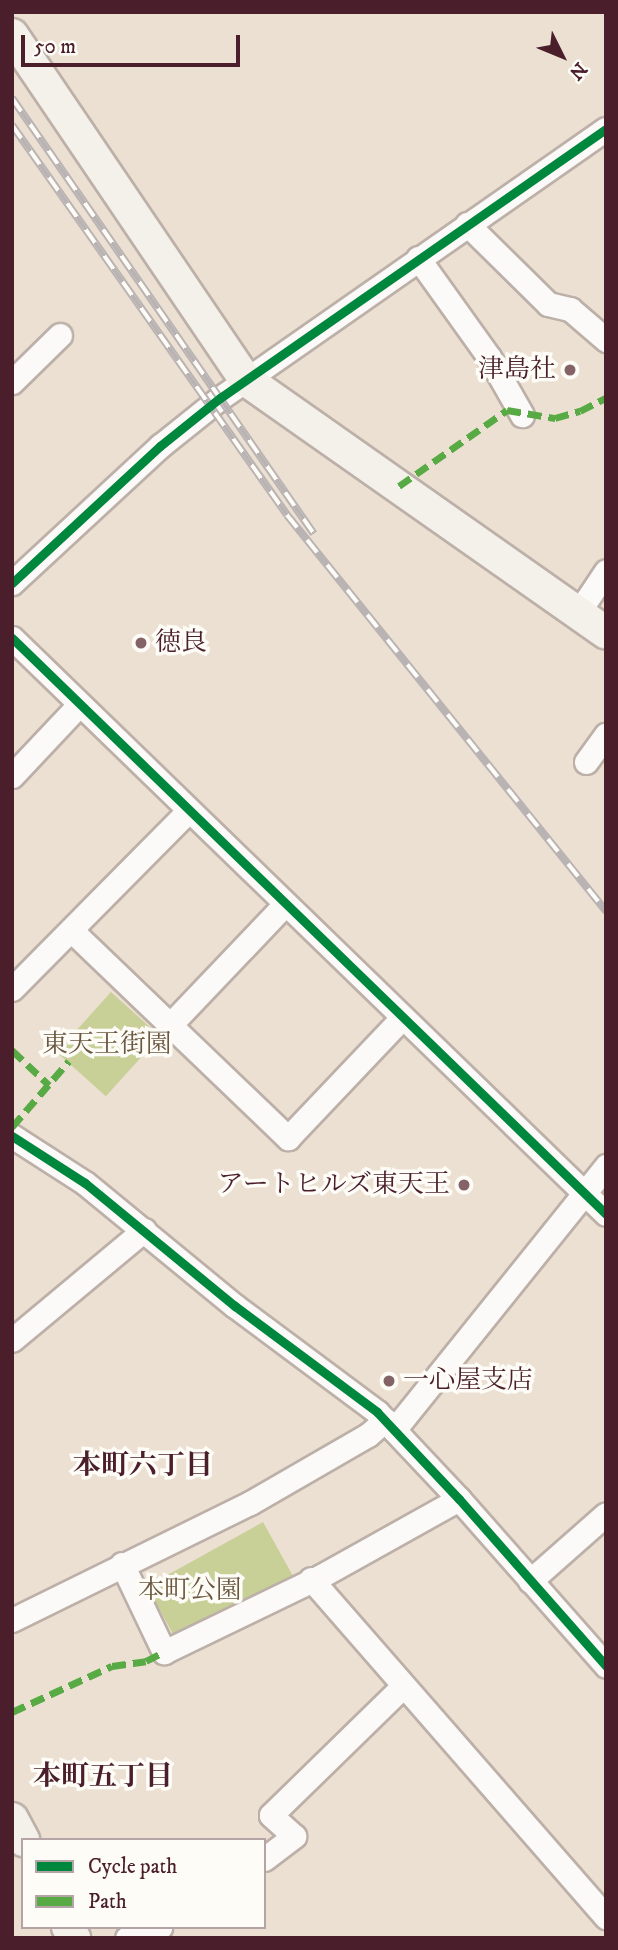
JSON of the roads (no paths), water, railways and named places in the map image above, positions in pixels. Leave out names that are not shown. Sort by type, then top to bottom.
[{"type":"main road","points":[[12,35],[245,379],[606,633]]},
{"type":"main road","points":[[12,1819],[22,1838]]},
{"type":"street","points":[[12,583],[160,446],[245,379],[606,129]]},
{"type":"street","points":[[467,224],[548,304],[570,309],[606,340]]},
{"type":"street","points":[[418,258],[489,357],[522,415]]},
{"type":"street","points":[[12,382],[60,335]]},
{"type":"street","points":[[578,613],[606,571]]},
{"type":"street","points":[[12,638],[606,1214]]},
{"type":"street","points":[[12,776],[79,705]]},
{"type":"street","points":[[586,762],[606,734]]},
{"type":"street","points":[[12,989],[188,810]]},
{"type":"street","points":[[169,1026],[285,904]]},
{"type":"street","points":[[71,930],[288,1138],[402,1018]]},
{"type":"street","points":[[12,1136],[85,1183],[235,1306],[389,1425],[459,1499],[606,1666]]},
{"type":"street","points":[[12,1620],[250,1503],[389,1425],[606,1166]]},
{"type":"street","points":[[12,1340],[144,1230]]},
{"type":"street","points":[[122,1564],[164,1652],[311,1579],[459,1499]]},
{"type":"street","points":[[530,1581],[606,1514]]},
{"type":"street","points":[[311,1579],[606,1917]]},
{"type":"street","points":[[266,1857],[294,1836],[271,1815],[403,1686]]},
{"type":"street","points":[[127,1938],[135,1933],[143,1937],[157,1929]]},
{"type":"railway","points":[[12,98],[314,534]]},
{"type":"railway","points":[[12,125],[287,515],[606,911]]},
{"type":"place","name":"津島社","points":[[570,370]]},
{"type":"place","name":"徳良","points":[[141,643]]},
{"type":"place","name":"アートヒルズ東天王","points":[[464,1185]]},
{"type":"place","name":"一心屋支店","points":[[389,1381]]},
{"type":"district","name":"本町六丁目","points":[[143,1466]]},
{"type":"district","name":"本町五丁目","points":[[103,1777]]},
{"type":"park label","name":"東天王街園","points":[[107,1045]]},
{"type":"park label","name":"本町公園","points":[[190,1591]]}]
